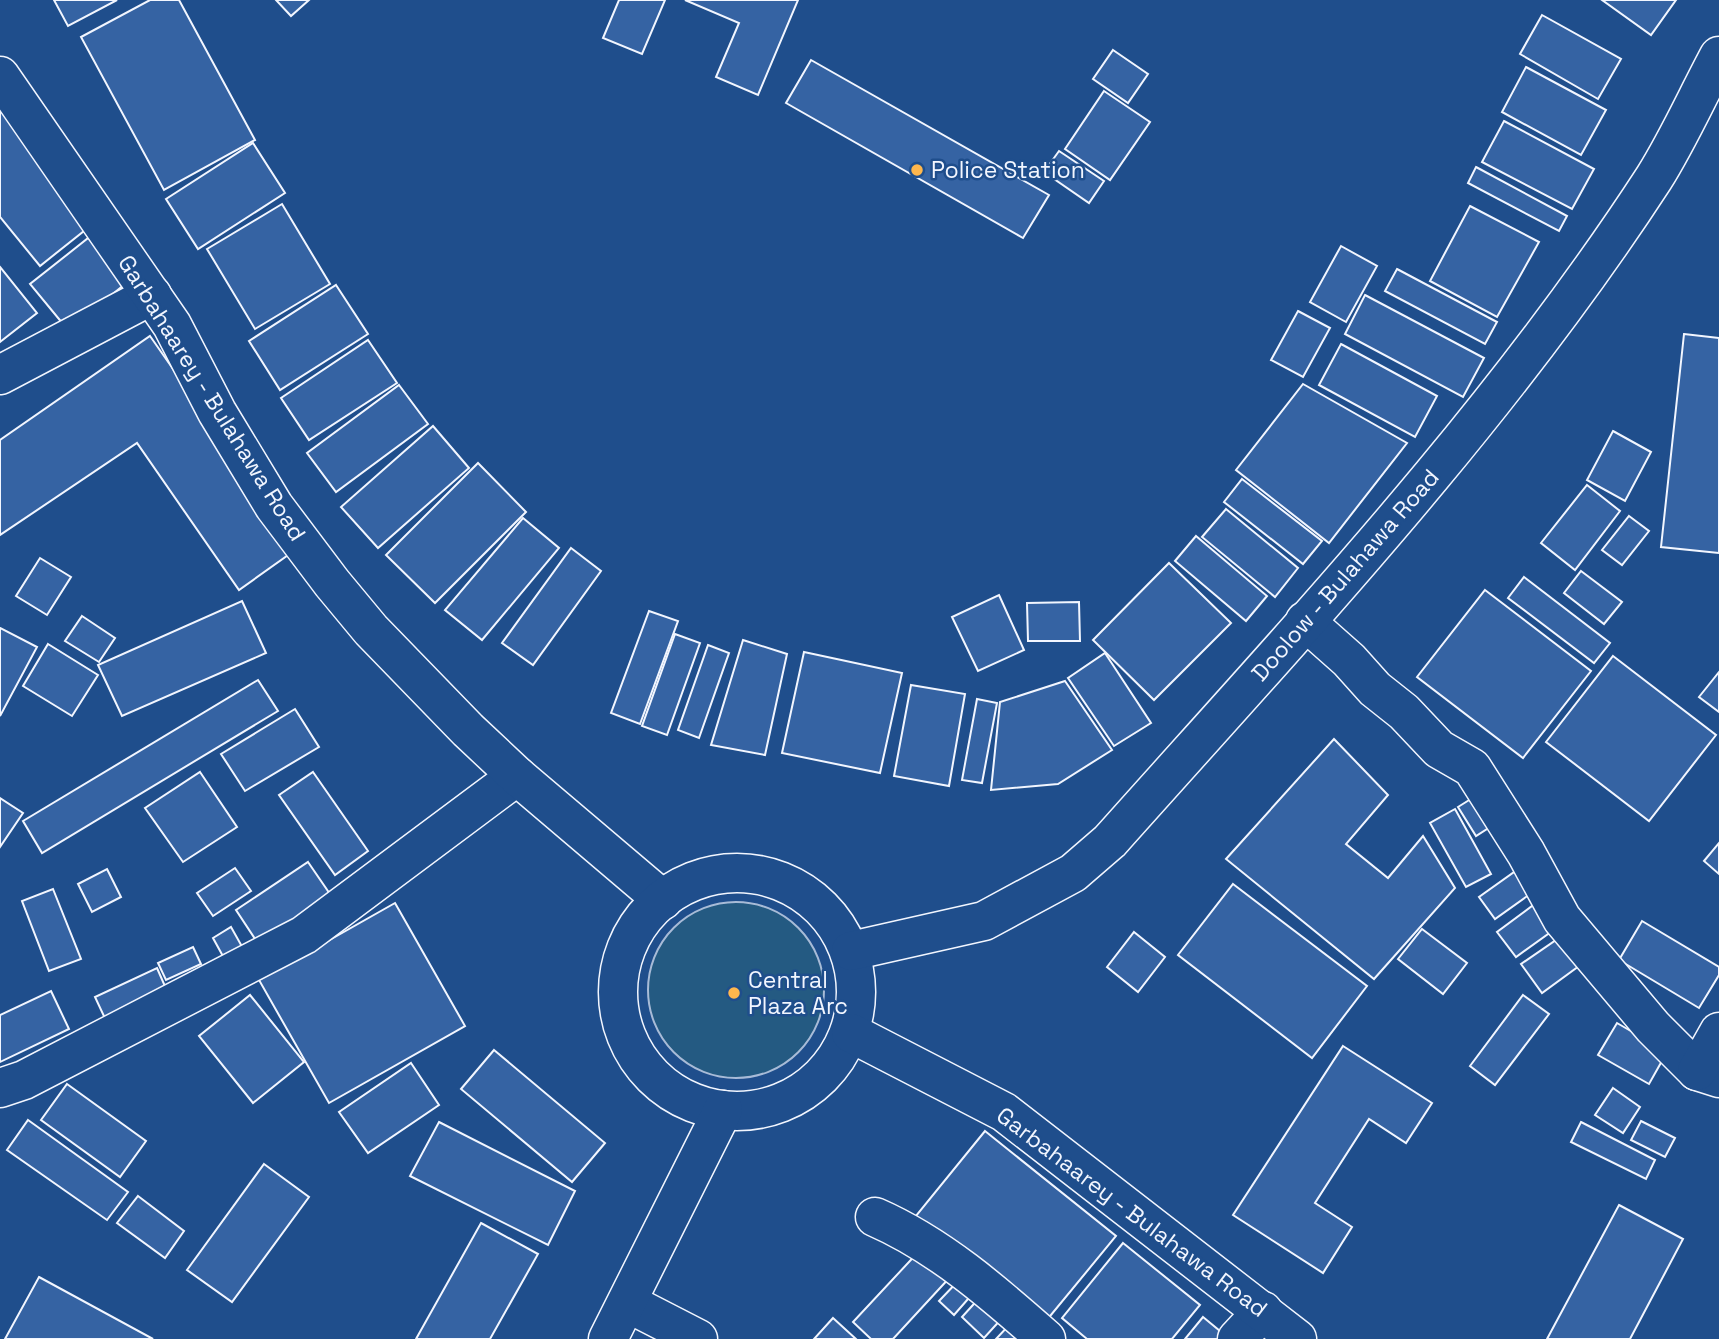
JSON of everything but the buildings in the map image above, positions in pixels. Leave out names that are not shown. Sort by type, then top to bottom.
[{"type":"main road","name":"Doolow - Bulahawa Road","points":[[851,951],[984,921],[1073,873],[1110,841],[1416,495],[1539,341],[1655,176],[1719,57]]},
{"type":"main road","name":"Garbahaarey - Bulahawa Road","points":[[0,76],[172,325],[217,412],[274,506],[332,583],[371,630],[468,730],[517,776],[663,900]]},
{"type":"main road","points":[[0,374],[152,295]]},
{"type":"main road","points":[[1305,621],[1349,660],[1375,689],[1404,712],[1439,749],[1472,768],[1527,852],[1562,919],[1653,1027],[1708,1075],[1719,1032]]},
{"type":"main road","points":[[0,1088],[24,1080],[304,935],[517,776]]},
{"type":"main road","points":[[720,873],[761,874],[800,889],[831,916],[851,951],[858,992],[851,1033],[830,1068],[798,1095],[760,1110],[723,1110],[687,1100],[655,1079],[632,1050],[620,1015],[618,979],[627,943],[648,912],[681,886],[720,873]]},
{"type":"main road","name":"Garbahaarey - Bulahawa Road","points":[[851,1033],[1003,1112],[1297,1339]]},
{"type":"main road","points":[[608,1339],[723,1110]]},
{"type":"main road","points":[[875,1217],[905,1230],[996,1294],[1046,1339]]},
{"type":"main road","points":[[628,1303],[698,1339]]},
{"type":"main road","points":[[1237,1339],[1263,1311]]},
{"type":"shaded area","points":[[736,902],[769,909],[798,928],[817,957],[824,990],[817,1023],[798,1052],[769,1071],[736,1078],[703,1071],[674,1052],[655,1023],[648,990],[655,957],[674,928],[703,909]]},
{"type":"place","name":"Police Station","points":[[917,170]]},
{"type":"place","name":"Central Plaza Arc","points":[[734,993]]}]
